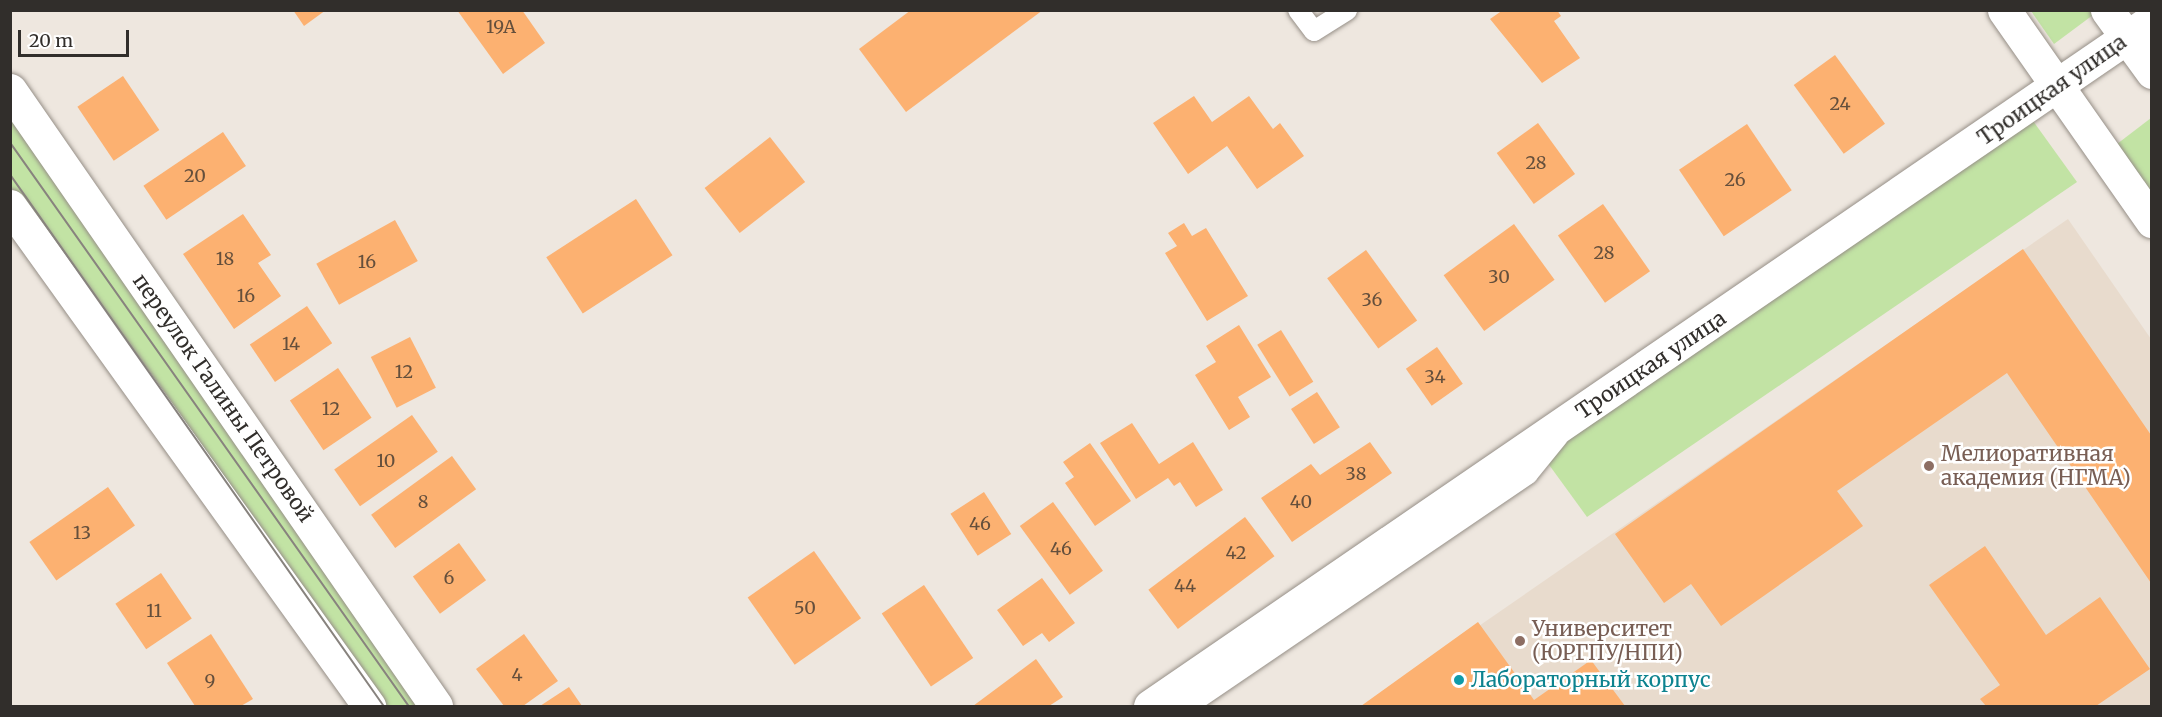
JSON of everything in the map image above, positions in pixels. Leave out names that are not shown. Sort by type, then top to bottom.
[{"type":"street","points":[[2004,10],[2151,221]]},
{"type":"street","points":[[2107,10],[2139,29],[2151,72]]},
{"type":"street","name":"Троицкая улица","points":[[1150,706],[2058,88],[2139,29]]},
{"type":"street","name":"переулок Галины Петровой","points":[[10,90],[436,706]]},
{"type":"street","points":[[10,206],[369,706]]},
{"type":"lane","points":[[1298,10],[1314,31],[1347,10]]},
{"type":"lane","points":[[1187,706],[1528,474],[1572,418]]},
{"type":"shaded area","name":"Мелиоративная академия (НГМА)","points":[[2068,219],[2151,339],[2151,706],[1363,706]]},
{"type":"green space","points":[[2031,11],[2090,11],[2093,15],[2054,44]]},
{"type":"green space","points":[[10,116],[421,706],[378,706],[11,187]]},
{"type":"green space","points":[[2031,118],[2077,182],[1587,517],[1547,462],[1571,428]]},
{"type":"green space","points":[[2151,118],[2151,193],[2117,144]]},
{"type":"building","points":[[293,10],[326,10],[304,26]]},
{"type":"building","points":[[457,10],[522,10],[545,43],[503,74]]},
{"type":"building","points":[[911,10],[1043,10],[906,112],[859,49]]},
{"type":"building","points":[[1503,10],[1557,10],[1561,16],[1554,21],[1580,58],[1542,83],[1490,19]]},
{"type":"building","points":[[1835,55],[1885,124],[1844,154],[1794,85]]},
{"type":"building","points":[[123,76],[159,130],[114,161],[77,107]]},
{"type":"building","points":[[1194,96],[1212,122],[1249,96],[1273,129],[1280,123],[1304,156],[1257,189],[1227,146],[1188,174],[1153,123]]},
{"type":"building","points":[[1538,123],[1575,174],[1534,204],[1497,153]]},
{"type":"building","points":[[1747,124],[1792,190],[1724,236],[1679,170]]},
{"type":"building","points":[[223,132],[246,166],[166,220],[143,186]]},
{"type":"building","points":[[770,137],[805,182],[740,233],[705,188]]},
{"type":"building","points":[[636,199],[672,255],[583,313],[546,257]]},
{"type":"building","points":[[1603,204],[1650,271],[1605,303],[1558,236]]},
{"type":"building","points":[[243,214],[271,255],[258,263],[281,296],[234,329],[183,254]]},
{"type":"building","points":[[395,220],[418,261],[339,305],[316,264]]},
{"type":"building","points":[[1184,223],[1192,236],[1206,228],[1248,296],[1207,321],[1165,253],[1177,246],[1168,233]]},
{"type":"building","points":[[1514,224],[1555,280],[1484,331],[1444,275]]},
{"type":"building","points":[[2023,249],[2151,435],[2151,583],[2007,373],[1837,491],[1863,526],[1721,626],[1691,584],[1664,603],[1615,534]]},
{"type":"building","points":[[1366,250],[1417,320],[1378,349],[1327,278]]},
{"type":"building","points":[[307,306],[332,343],[275,382],[250,345]]},
{"type":"building","points":[[1239,325],[1271,377],[1238,397],[1250,417],[1229,430],[1195,375],[1216,362],[1206,346]]},
{"type":"building","points":[[1281,330],[1313,382],[1290,397],[1257,345]]},
{"type":"building","points":[[410,337],[436,388],[397,408],[371,357]]},
{"type":"building","points":[[1437,347],[1463,384],[1432,406],[1406,369]]},
{"type":"building","points":[[338,368],[372,418],[323,450],[290,400]]},
{"type":"building","points":[[1317,392],[1340,427],[1314,444],[1291,409]]},
{"type":"building","points":[[412,415],[438,452],[360,506],[334,469]]},
{"type":"building","points":[[1132,423],[1159,464],[1193,442],[1223,490],[1196,507],[1180,482],[1174,486],[1168,478],[1136,499],[1100,443]]},
{"type":"building","points":[[1370,442],[1392,473],[1292,542],[1261,498],[1311,464],[1320,475]]},
{"type":"building","points":[[1090,443],[1131,501],[1095,526],[1065,483],[1074,477],[1063,462]]},
{"type":"building","points":[[452,456],[476,489],[395,548],[371,515]]},
{"type":"building","points":[[108,487],[135,526],[56,581],[29,542]]},
{"type":"building","points":[[984,492],[1011,534],[978,556],[950,514]]},
{"type":"building","points":[[1053,502],[1103,571],[1070,595],[1020,526]]},
{"type":"building","points":[[1245,517],[1274,556],[1178,629],[1148,590]]},
{"type":"building","points":[[459,543],[486,580],[440,614],[413,577]]},
{"type":"building","points":[[1985,546],[2046,635],[2100,597],[2150,669],[2096,706],[1986,706],[1980,699],[2000,685],[1929,585]]},
{"type":"building","points":[[814,551],[861,618],[795,665],[748,597]]},
{"type":"building","points":[[161,573],[192,619],[146,649],[115,604]]},
{"type":"building","points":[[1042,578],[1075,623],[1049,642],[1042,633],[1023,646],[997,610]]},
{"type":"building","points":[[924,585],[973,658],[931,686],[882,614]]},
{"type":"building","name":"Лабораторный корпус","points":[[1478,622],[1534,700],[1591,660],[1625,706],[1361,706]]},
{"type":"building","points":[[211,634],[253,699],[241,706],[195,706],[167,663]]},
{"type":"building","points":[[524,634],[558,681],[523,706],[504,706],[476,669]]},
{"type":"building","points":[[1036,659],[1063,697],[1049,706],[973,706]]},
{"type":"building","points":[[569,687],[582,706],[540,706]]},
{"type":"tram line","points":[[10,142],[409,706]]},
{"type":"tram line","points":[[10,174],[384,706]]},
{"type":"place","name":"Мелиоративная академия (НГМА)","points":[[1929,466]]},
{"type":"place","name":"Университет (ЮРГПУ/НПИ)","points":[[1520,641]]},
{"type":"place","name":"Лабораторный корпус","points":[[1459,680]]}]
